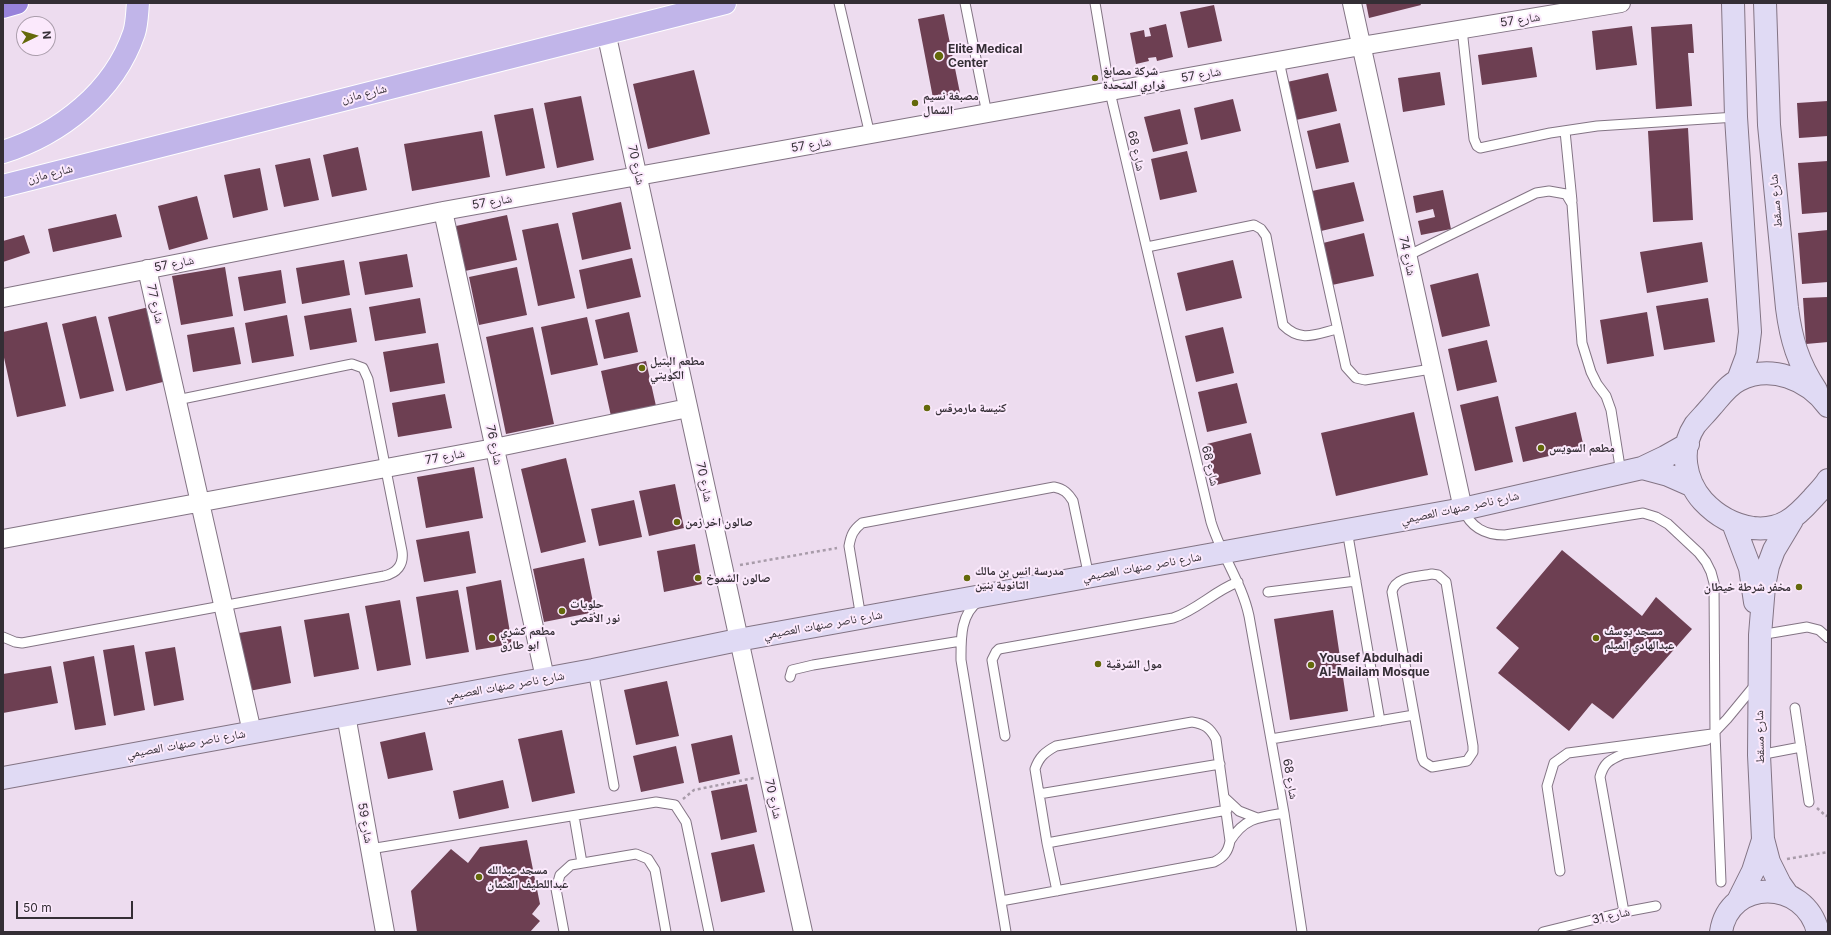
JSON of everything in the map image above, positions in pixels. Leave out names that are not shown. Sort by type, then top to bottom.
[{"type":"highway","points":[[3,7],[18,3]]},
{"type":"main road","points":[[4,152],[37,139],[63,124],[86,105],[109,80],[134,33],[138,3]]},
{"type":"main road","name":"شارع مازن","points":[[3,186],[725,3]]},
{"type":"street","name":"شارع 74","points":[[1352,3],[1431,369],[1463,509]]},
{"type":"street","name":"شارع 57","points":[[3,298],[443,211],[1361,46],[1622,3]]},
{"type":"street","points":[[1733,3],[1736,118],[1750,332],[1747,356],[1738,380]]},
{"type":"street","name":"شارع مسقط","points":[[1765,3],[1769,125],[1790,331],[1803,370],[1824,400]]},
{"type":"street","name":"شارع 70","points":[[606,32],[722,568],[803,932]]},
{"type":"street","points":[[1735,71],[1740,80],[1744,83],[1753,85],[1762,81],[1768,72]]},
{"type":"street","points":[[1736,118],[1754,115],[1762,118],[1769,125]]},
{"type":"street","name":"شارع 76","points":[[443,211],[545,678]]},
{"type":"street","name":"شارع 77","points":[[147,269],[178,400],[252,732]]},
{"type":"street","points":[[1792,520],[1775,527],[1761,528],[1733,523],[1710,508],[1693,486],[1685,460],[1688,444],[1694,426],[1724,392],[1738,380],[1750,376],[1774,374],[1797,379],[1824,400]]},
{"type":"street","name":"شارع 77","points":[[3,539],[494,448],[688,408]]},
{"type":"street","name":"شارع ناصر صنهات العصيمي","points":[[3,778],[593,670],[738,640],[1463,509],[1642,468],[1688,444]]},
{"type":"street","name":"شارع ناصر صنهات العصيمي","points":[[1642,468],[1668,475],[1693,486]]},
{"type":"street","name":"شارع مسقط","points":[[1787,894],[1769,862],[1764,839],[1759,755],[1760,635],[1764,586],[1768,566],[1774,550],[1792,520],[1828,480]]},
{"type":"street","name":"شارع مسقط","points":[[1733,523],[1750,568],[1760,635]]},
{"type":"street","name":"شارع 59","points":[[346,715],[385,932]]},
{"type":"street","name":"شارع مسقط","points":[[1738,902],[1751,876],[1764,839]]},
{"type":"street","points":[[1721,932],[1728,912],[1738,902],[1749,895],[1774,891],[1787,894],[1799,901],[1820,926]]},
{"type":"lane","points":[[839,3],[870,135]]},
{"type":"lane","points":[[965,3],[987,114]]},
{"type":"lane","name":"شارع 68","points":[[1095,3],[1110,92],[1211,522],[1216,540],[1246,600],[1284,813],[1302,932]]},
{"type":"lane","points":[[1462,29],[1474,139],[1477,146],[1484,148],[1565,131],[1597,126],[1736,118]]},
{"type":"lane","points":[[1279,61],[1346,367],[1356,378],[1365,380],[1431,369]]},
{"type":"lane","points":[[1565,131],[1582,342],[1591,372],[1597,384],[1606,396],[1611,410],[1620,473]]},
{"type":"lane","points":[[1407,256],[1536,193],[1550,191],[1561,192],[1566,194],[1572,204]]},
{"type":"lane","points":[[1146,247],[1254,225],[1261,229],[1266,236],[1283,325],[1289,331],[1301,336],[1337,329]]},
{"type":"lane","points":[[3,637],[15,642],[22,642],[223,604],[384,576],[395,572],[402,562],[403,557],[368,379],[363,368],[358,365],[347,365],[178,400]]},
{"type":"lane","points":[[861,618],[849,546],[852,533],[862,523],[1054,487],[1063,489],[1068,493],[1073,501],[1089,576]]},
{"type":"lane","points":[[1463,509],[1467,519],[1474,527],[1494,535],[1643,513],[1656,517],[1668,524],[1699,553],[1706,562],[1714,583],[1715,733],[1721,882]]},
{"type":"lane","points":[[1347,530],[1380,721]]},
{"type":"lane","points":[[1432,574],[1438,575],[1446,582],[1473,746],[1471,757],[1462,763],[1432,767],[1428,765],[1422,758],[1414,715],[1392,592],[1393,587],[1401,580],[1432,574]]},
{"type":"lane","points":[[1268,592],[1356,581]]},
{"type":"lane","points":[[1005,736],[992,660],[996,652],[999,650],[1173,618],[1185,614],[1219,591],[1238,582]]},
{"type":"lane","points":[[989,595],[976,603],[964,620],[961,641],[961,660],[1006,932]]},
{"type":"lane","points":[[1760,635],[1807,627],[1819,630],[1828,638]]},
{"type":"lane","points":[[790,677],[792,670],[813,665],[961,641]]},
{"type":"lane","points":[[593,670],[614,786]]},
{"type":"lane","points":[[1624,912],[1600,777],[1604,766],[1612,759],[1623,754],[1707,740],[1715,733],[1760,680]]},
{"type":"lane","points":[[1795,708],[1810,802]]},
{"type":"lane","points":[[1271,739],[1414,715]]},
{"type":"lane","points":[[1001,901],[1057,891],[1214,862],[1222,859],[1228,852],[1230,841],[1227,810],[1216,739],[1211,729],[1202,724],[1192,722],[1056,746],[1045,751],[1038,760],[1035,769],[1047,843],[1057,891]]},
{"type":"lane","points":[[1560,871],[1547,786],[1554,763],[1568,753],[1715,733]]},
{"type":"lane","points":[[1759,755],[1801,747]]},
{"type":"lane","points":[[1039,794],[1220,764]]},
{"type":"lane","points":[[1225,798],[1239,811],[1257,818]]},
{"type":"lane","points":[[370,849],[656,802],[675,806],[686,822],[709,932]]},
{"type":"lane","points":[[1047,843],[1227,810]]},
{"type":"lane","points":[[1230,841],[1241,826],[1257,818],[1284,813]]},
{"type":"lane","points":[[574,816],[582,863]]},
{"type":"lane","points":[[564,932],[556,889],[560,875],[570,865],[636,854],[648,859],[654,870],[666,932]]},
{"type":"lane","name":"شارع 31","points":[[1543,932],[1624,912],[1656,906]]},
{"type":"path","points":[[722,568],[849,546]]},
{"type":"path","points":[[675,806],[694,790],[768,775]]},
{"type":"path","points":[[1769,862],[1828,852]]},
{"type":"building","points":[[1366,3],[1420,3],[1421,5],[1369,18]]},
{"type":"building","points":[[1214,5],[1222,41],[1188,48],[1180,12]]},
{"type":"building","name":"Elite Medical Center","points":[[944,14],[960,93],[933,98],[918,19]]},
{"type":"building","points":[[1166,24],[1173,57],[1157,61],[1156,57],[1148,58],[1149,61],[1136,64],[1130,33],[1144,30],[1145,37],[1151,36],[1149,28]]},
{"type":"building","points":[[1692,24],[1694,53],[1688,53],[1692,106],[1656,109],[1651,27]]},
{"type":"building","points":[[1632,26],[1637,65],[1596,70],[1592,31]]},
{"type":"building","points":[[1532,47],[1537,77],[1482,85],[1478,55]]},
{"type":"building","points":[[694,70],[710,134],[648,149],[633,84]]},
{"type":"building","points":[[1440,72],[1445,105],[1403,112],[1398,78]]},
{"type":"building","points":[[1328,73],[1337,111],[1296,120],[1287,82]]},
{"type":"building","points":[[581,96],[594,160],[557,168],[544,103]]},
{"type":"building","points":[[1233,99],[1241,131],[1201,140],[1194,108]]},
{"type":"building","points":[[1828,101],[1828,136],[1799,138],[1797,103]]},
{"type":"building","points":[[533,108],[545,168],[506,176],[494,115]]},
{"type":"building","points":[[1180,109],[1188,144],[1153,152],[1144,117]]},
{"type":"building","points":[[1340,123],[1349,162],[1316,169],[1307,131]]},
{"type":"building","points":[[1688,128],[1693,220],[1653,222],[1648,131]]},
{"type":"building","points":[[482,131],[490,177],[412,191],[404,144]]},
{"type":"building","points":[[358,147],[367,190],[332,197],[323,155]]},
{"type":"building","points":[[1187,151],[1197,192],[1160,200],[1151,159]]},
{"type":"building","points":[[310,158],[319,200],[284,207],[275,165]]},
{"type":"building","points":[[1828,161],[1828,212],[1802,214],[1798,163]]},
{"type":"building","points":[[260,168],[268,210],[233,218],[224,175]]},
{"type":"building","points":[[1354,182],[1364,221],[1321,231],[1312,191]]},
{"type":"building","points":[[1443,190],[1451,229],[1421,235],[1418,221],[1435,217],[1433,209],[1416,213],[1413,196]]},
{"type":"building","points":[[197,196],[208,239],[169,250],[158,206]]},
{"type":"building","points":[[621,202],[631,249],[582,260],[572,213]]},
{"type":"building","points":[[116,214],[122,237],[53,252],[48,229]]},
{"type":"building","points":[[507,215],[517,260],[465,271],[456,226]]},
{"type":"building","points":[[558,223],[575,298],[538,306],[522,230]]},
{"type":"building","points":[[1828,230],[1828,282],[1802,284],[1798,233]]},
{"type":"building","points":[[1364,233],[1374,276],[1332,285],[1323,243]]},
{"type":"building","points":[[24,235],[30,253],[3,262],[3,241]]},
{"type":"building","points":[[1702,242],[1708,282],[1647,293],[1640,252]]},
{"type":"building","points":[[407,254],[413,287],[365,295],[359,262]]},
{"type":"building","points":[[632,258],[641,297],[587,309],[579,270]]},
{"type":"building","points":[[344,260],[350,295],[302,304],[296,268]]},
{"type":"building","points":[[1233,260],[1242,298],[1186,311],[1177,273]]},
{"type":"building","points":[[225,267],[233,316],[181,325],[172,276]]},
{"type":"building","points":[[517,267],[527,315],[479,325],[469,277]]},
{"type":"building","points":[[281,270],[286,303],[244,311],[238,277]]},
{"type":"building","points":[[1478,273],[1490,326],[1442,337],[1430,285]]},
{"type":"building","points":[[1828,297],[1828,342],[1806,344],[1803,298]]},
{"type":"building","points":[[420,298],[426,333],[375,341],[369,307]]},
{"type":"building","points":[[1708,298],[1715,342],[1664,350],[1656,306]]},
{"type":"building","points":[[153,306],[171,380],[126,391],[108,317]]},
{"type":"building","points":[[351,308],[357,342],[310,350],[304,316]]},
{"type":"building","points":[[629,312],[638,352],[604,359],[595,320]]},
{"type":"building","points":[[1647,312],[1654,356],[1607,364],[1600,320]]},
{"type":"building","points":[[287,315],[294,356],[252,363],[245,323]]},
{"type":"building","points":[[96,316],[114,391],[80,399],[62,324]]},
{"type":"building","points":[[587,317],[598,365],[551,375],[541,327]]},
{"type":"building","points":[[47,322],[66,406],[17,417],[3,353],[3,332]]},
{"type":"building","points":[[234,327],[241,364],[193,372],[187,335]]},
{"type":"building","points":[[533,327],[554,424],[506,434],[486,337]]},
{"type":"building","points":[[1223,327],[1234,373],[1196,382],[1185,336]]},
{"type":"building","points":[[1487,340],[1497,382],[1457,391],[1448,349]]},
{"type":"building","points":[[438,343],[445,383],[390,392],[383,352]]},
{"type":"building","points":[[646,361],[656,406],[611,416],[601,371]]},
{"type":"building","points":[[1237,383],[1247,423],[1207,432],[1198,392]]},
{"type":"building","points":[[445,394],[452,428],[398,437],[392,403]]},
{"type":"building","points":[[1498,396],[1513,462],[1475,471],[1460,405]]},
{"type":"building","points":[[1414,412],[1428,475],[1336,496],[1321,433]]},
{"type":"building","points":[[1576,412],[1584,448],[1523,462],[1515,427]]},
{"type":"building","points":[[1251,433],[1261,474],[1216,485],[1207,444]]},
{"type":"building","points":[[566,458],[586,542],[541,553],[521,469]]},
{"type":"building","points":[[474,467],[483,518],[426,528],[417,477]]},
{"type":"building","points":[[675,484],[684,528],[649,536],[639,491]]},
{"type":"building","points":[[634,500],[642,537],[599,546],[591,509]]},
{"type":"building","points":[[469,531],[476,573],[424,582],[416,540]]},
{"type":"building","points":[[695,544],[702,584],[664,592],[657,551]]},
{"type":"building","name":"مسجد يوسف عبدالهادي الميلم","points":[[1562,550],[1642,616],[1656,597],[1692,629],[1613,719],[1592,703],[1569,731],[1498,673],[1519,648],[1496,628]]},
{"type":"building","points":[[584,558],[595,612],[544,622],[533,569]]},
{"type":"building","points":[[501,580],[512,644],[476,650],[466,587]]},
{"type":"building","points":[[458,590],[469,652],[426,659],[416,597]]},
{"type":"building","points":[[400,600],[411,665],[377,671],[365,606]]},
{"type":"building","name":"Yousef Abdulhadi Al-Mailam Mosque","points":[[1333,610],[1348,711],[1290,720],[1274,619]]},
{"type":"building","points":[[349,613],[359,669],[314,677],[304,620]]},
{"type":"building","points":[[281,626],[291,683],[249,691],[239,633]]},
{"type":"building","points":[[134,645],[145,710],[114,716],[103,650]]},
{"type":"building","points":[[175,647],[184,700],[154,706],[145,652]]},
{"type":"building","points":[[94,656],[106,725],[75,730],[63,662]]},
{"type":"building","points":[[51,666],[58,703],[3,713],[3,674]]},
{"type":"building","points":[[667,681],[679,736],[636,745],[624,690]]},
{"type":"building","points":[[562,730],[575,793],[532,802],[518,739]]},
{"type":"building","points":[[425,732],[433,770],[388,779],[380,742]]},
{"type":"building","points":[[732,735],[740,774],[699,783],[691,744]]},
{"type":"building","points":[[676,746],[684,783],[641,792],[633,756]]},
{"type":"building","points":[[503,780],[509,808],[459,819],[453,791]]},
{"type":"building","points":[[747,784],[757,832],[721,840],[711,791]]},
{"type":"building","name":"مسجد عبدالله عبداللطيف العثمان","points":[[527,840],[540,904],[532,914],[540,921],[530,932],[417,932],[411,891],[451,849],[468,863],[480,847]]},
{"type":"building","points":[[754,844],[765,892],[721,902],[711,853]]},
{"type":"place","name":"Elite Medical Center","points":[[939,56]]},
{"type":"place","name":"شركة مصابغ فراري المتحدة","points":[[1095,78]]},
{"type":"place","name":"مصبغة نسيم الشمال","points":[[915,103]]},
{"type":"place","name":"مطعم البتيل الكويتي","points":[[642,368]]},
{"type":"place","name":"كنيسة مارمرقس","points":[[927,408]]},
{"type":"place","name":"مطعم السويس","points":[[1541,448]]},
{"type":"place","name":"صالون اخر زمن","points":[[677,522]]},
{"type":"place","name":"صالون الشموخ","points":[[698,578]]},
{"type":"place","name":"مدرسة انس بن مالك الثانوية بنين","points":[[967,578]]},
{"type":"place","name":"مخفر شرطة خيطان","points":[[1799,587]]},
{"type":"place","name":"حلويات نور الأقصى","points":[[562,611]]},
{"type":"place","name":"مطعم كشري ابو طارق","points":[[492,638]]},
{"type":"place","name":"مسجد يوسف عبدالهادي الميلم","points":[[1596,638]]},
{"type":"place","name":"مول الشرقية","points":[[1098,664]]},
{"type":"place","name":"Yousef Abdulhadi Al-Mailam Mosque","points":[[1311,665]]},
{"type":"place","name":"مسجد عبدالله عبداللطيف العثمان","points":[[479,877]]}]
